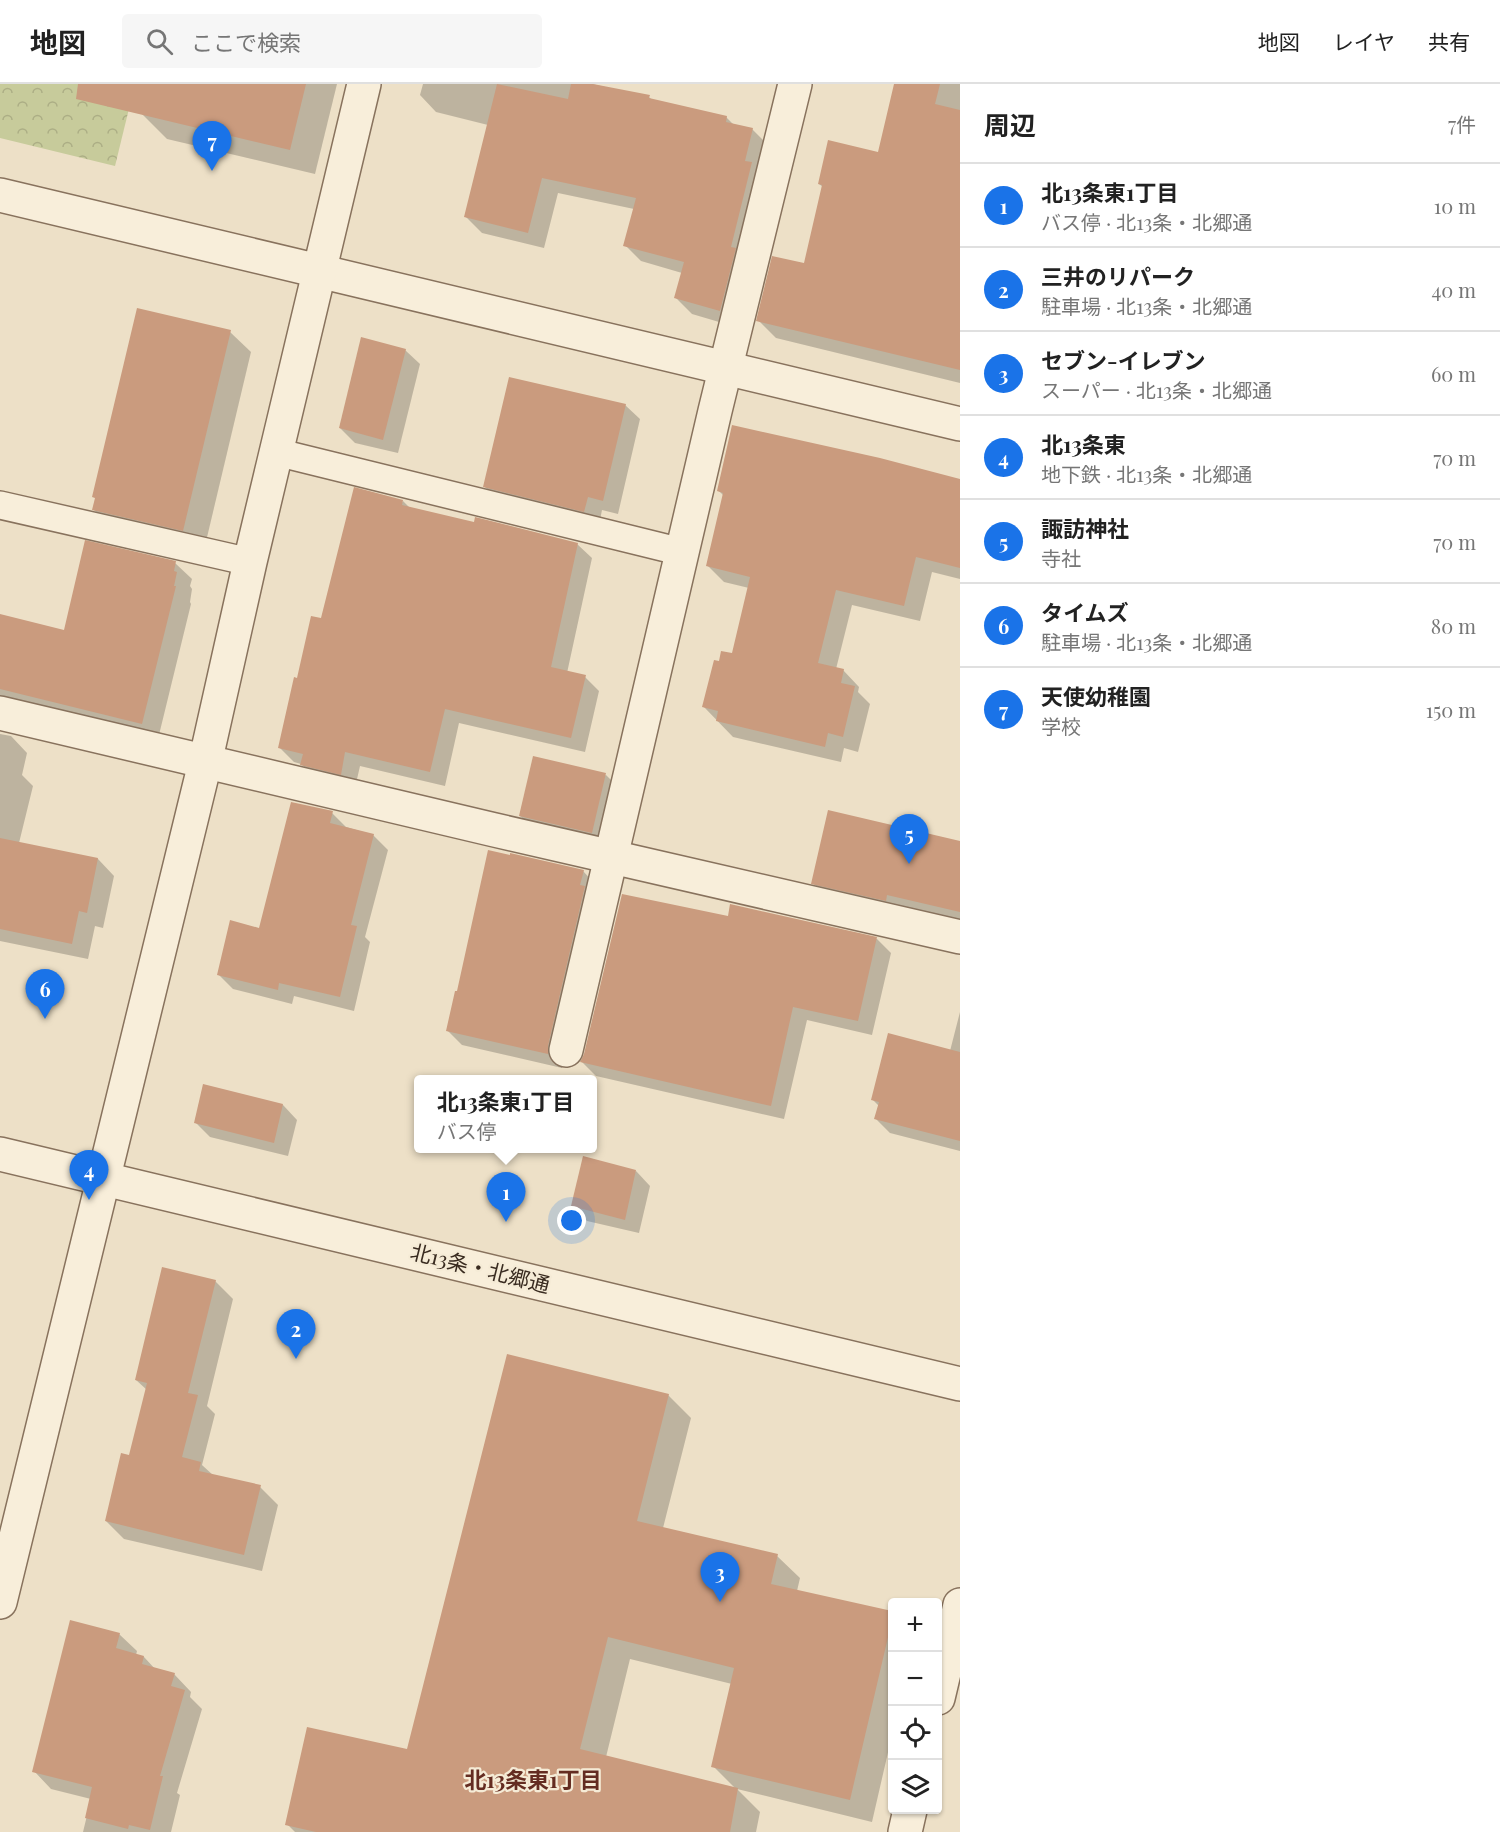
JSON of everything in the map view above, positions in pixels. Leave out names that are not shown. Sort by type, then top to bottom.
[{"type":"street","points":[[0,1602],[205,763],[250,562],[364,84]]},
{"type":"street","points":[[566,1050],[725,369],[795,84]]},
{"type":"street","points":[[0,195],[960,424]]},
{"type":"street","points":[[0,714],[610,858],[960,937]]},
{"type":"street","name":"北13条・北郷通","points":[[0,1154],[960,1384]]},
{"type":"street","points":[[942,1681],[960,1605]]},
{"type":"street","points":[[905,1832],[909,1814]]},
{"type":"lane","points":[[276,452],[682,552]]},
{"type":"lane","points":[[0,505],[250,562]]},
{"type":"green space","points":[[0,84],[135,84],[115,166],[0,138]]},
{"type":"building","points":[[78,84],[306,84],[290,150],[76,99]]},
{"type":"building","points":[[497,84],[568,99],[571,84],[593,84],[650,95],[649,98],[727,116],[726,122],[753,128],[745,161],[752,162],[731,247],[736,248],[720,311],[674,298],[684,262],[623,246],[636,198],[542,178],[528,233],[464,217]]},
{"type":"building","points":[[894,84],[940,84],[935,104],[960,110],[960,370],[756,321],[772,256],[804,263],[822,185],[818,184],[828,140],[878,152]]},
{"type":"building","points":[[137,308],[231,330],[183,531],[92,510],[95,498],[92,497]]},
{"type":"building","points":[[361,337],[406,349],[383,440],[339,428]]},
{"type":"building","points":[[509,377],[626,404],[603,501],[588,497],[584,512],[483,487]]},
{"type":"building","points":[[732,425],[880,458],[960,479],[960,568],[916,557],[904,606],[836,590],[818,663],[844,669],[841,683],[855,686],[843,737],[828,733],[825,747],[716,721],[718,711],[702,707],[714,660],[719,661],[721,651],[732,653],[750,577],[706,566],[723,493],[717,491]]},
{"type":"building","points":[[354,487],[403,500],[402,505],[474,522],[475,517],[578,543],[551,667],[586,675],[571,738],[445,709],[430,772],[345,752],[341,775],[300,765],[303,754],[278,748],[311,616],[321,618]]},
{"type":"building","points":[[85,540],[176,561],[174,571],[177,572],[174,586],[176,586],[142,724],[0,689],[0,614],[64,630]]},
{"type":"building","points":[[533,756],[606,773],[592,833],[519,816]]},
{"type":"building","points":[[291,802],[333,811],[330,823],[374,834],[351,925],[357,926],[340,997],[279,983],[278,990],[217,975],[230,920],[259,928]]},
{"type":"building","points":[[828,810],[960,841],[960,912],[887,895],[886,901],[811,884]]},
{"type":"building","points":[[0,838],[98,858],[87,913],[79,911],[72,944],[0,929]]},
{"type":"building","points":[[488,850],[584,870],[580,885],[585,886],[548,1054],[446,1031]]},
{"type":"building","points":[[622,894],[728,916],[730,904],[877,937],[858,1021],[793,1007],[771,1106],[580,1062],[584,1054]]},
{"type":"building","points":[[888,1033],[960,1052],[960,1141],[874,1119],[879,1102],[871,1100]]},
{"type":"building","points":[[203,1084],[283,1104],[274,1143],[194,1123]]},
{"type":"building","points":[[583,1156],[636,1170],[625,1220],[571,1206]]},
{"type":"building","points":[[162,1267],[216,1280],[188,1393],[198,1395],[182,1457],[201,1462],[199,1471],[261,1485],[244,1555],[105,1521],[121,1453],[129,1455],[147,1383],[135,1380]]},
{"type":"building","points":[[507,1354],[669,1394],[637,1521],[778,1554],[771,1584],[888,1610],[888,1637],[850,1800],[711,1767],[734,1668],[608,1637],[580,1749],[738,1788],[730,1832],[316,1832],[285,1825],[307,1727],[407,1749]]},
{"type":"building","points":[[70,1620],[120,1633],[116,1648],[144,1656],[142,1664],[175,1673],[171,1686],[185,1690],[160,1776],[163,1776],[150,1830],[129,1825],[128,1829],[85,1818],[92,1787],[32,1772]]},
{"type":"place","name":"天使幼稚園","points":[[212,171]]},
{"type":"place","name":"諏訪神社","points":[[909,864]]},
{"type":"place","name":"タイムズ","points":[[45,1019]]},
{"type":"place","name":"北13条東","points":[[89,1200]]},
{"type":"place","name":"北13条東1丁目","points":[[506,1222]]},
{"type":"place","name":"三井のリパーク","points":[[296,1359]]},
{"type":"place","name":"セブン-イレブン","points":[[720,1602]]},
{"type":"district","name":"北13条東1丁目","points":[[533,1780]]}]
